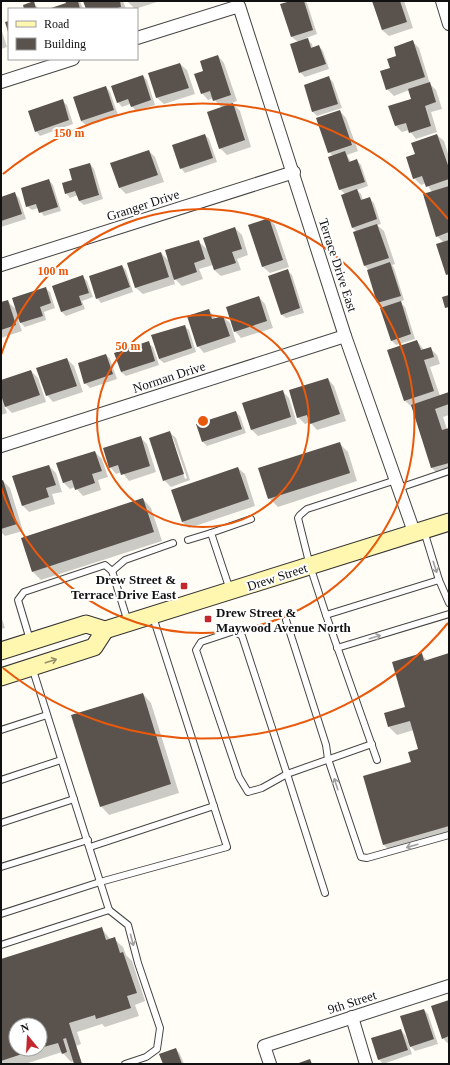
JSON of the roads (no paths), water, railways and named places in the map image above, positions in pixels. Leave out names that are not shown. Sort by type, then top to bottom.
[{"type":"main road","name":"Drew Street","points":[[105,630],[449,522]]},
{"type":"main road","points":[[1,651],[86,624],[105,630],[94,647],[1,677]]},
{"type":"street","points":[[442,1],[449,24]]},
{"type":"street","name":"Terrace Drive East","points":[[138,38],[239,6],[294,172],[345,336],[398,484],[419,531]]},
{"type":"street","points":[[1,82],[70,60]]},
{"type":"street","name":"Granger Drive","points":[[1,265],[294,172]]},
{"type":"street","name":"Norman Drive","points":[[1,446],[345,336]]},
{"type":"street","name":"9th Street","points":[[270,1064],[264,1046],[449,986]]},
{"type":"street","points":[[352,1017],[366,1064]]},
{"type":"lane","points":[[377,760],[326,615],[298,523],[300,515],[307,509],[449,471]]},
{"type":"lane","points":[[188,540],[251,519]]},
{"type":"lane","points":[[419,531],[449,603]]},
{"type":"lane","points":[[211,533],[230,592]]},
{"type":"lane","points":[[112,571],[125,560],[173,543]]},
{"type":"lane","points":[[31,641],[18,600],[24,592],[105,565],[112,571],[129,623]]},
{"type":"lane","points":[[326,615],[439,580]]},
{"type":"lane","points":[[337,648],[449,614]]},
{"type":"lane","points":[[1,914],[100,882],[227,847],[153,615]]},
{"type":"lane","points":[[286,620],[326,745],[328,759],[361,857],[367,858],[449,835]]},
{"type":"lane","points":[[325,893],[287,774],[242,636],[234,631],[201,642],[196,650],[238,777],[248,792],[262,788],[287,774],[372,744]]},
{"type":"lane","points":[[32,667],[109,910],[128,925],[138,962],[160,1028],[157,1049],[146,1057],[125,1064]]},
{"type":"lane","points":[[1,730],[47,715]]},
{"type":"lane","points":[[1,780],[62,760]]},
{"type":"lane","points":[[1,823],[74,799]]},
{"type":"lane","points":[[90,847],[214,806]]},
{"type":"lane","points":[[1,867],[88,840]]},
{"type":"lane","points":[[1,945],[109,910]]},
{"type":"place","name":"Drew Street & Terrace Drive East","points":[[184,586]]},
{"type":"place","name":"Drew Street & Maywood Avenue North","points":[[208,619]]}]
